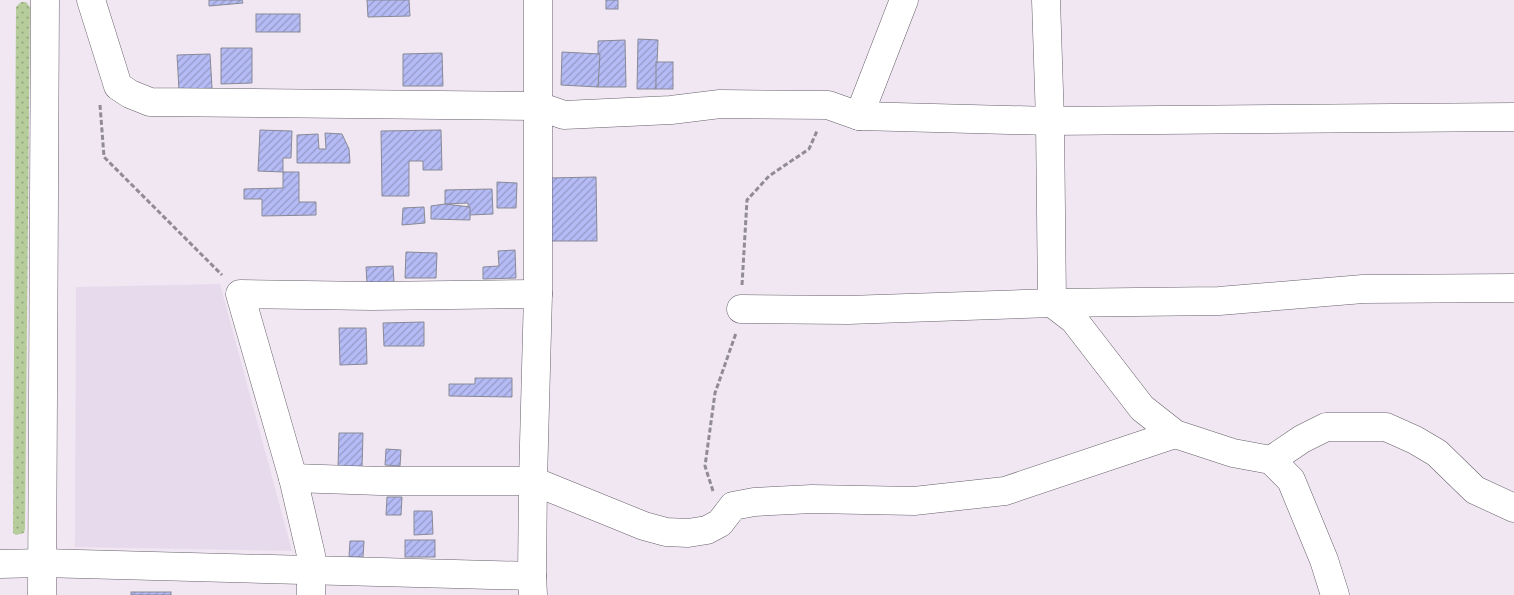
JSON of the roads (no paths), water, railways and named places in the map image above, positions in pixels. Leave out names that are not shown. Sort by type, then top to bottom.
[{"type":"street","points":[[42,595],[45,0]]},
{"type":"street","points":[[91,0],[118,86],[130,94],[150,102],[538,106],[564,115],[671,110],[720,104],[828,105],[858,116],[1050,120],[1514,117]]},
{"type":"street","points":[[0,564],[42,564],[311,583],[533,586],[533,481],[538,294],[538,0]]},
{"type":"street","points":[[858,116],[904,0]]},
{"type":"street","points":[[1046,0],[1050,120],[1052,302]]},
{"type":"street","points":[[741,309],[848,310],[1052,302],[1219,301],[1363,289],[1514,288]]},
{"type":"street","points":[[311,583],[310,555],[293,478],[240,294],[372,296],[538,294]]},
{"type":"street","points":[[1052,302],[1074,320],[1142,408],[1175,434],[1233,453],[1271,460],[1291,480],[1324,560],[1335,595]]},
{"type":"street","points":[[1271,460],[1302,439],[1326,427],[1386,427],[1415,440],[1436,453],[1475,490],[1514,508]]},
{"type":"street","points":[[293,478],[380,481],[533,481],[644,526],[666,532],[688,533],[707,530],[720,523],[733,506],[754,502],[812,499],[914,501],[1005,491],[1175,434]]}]
